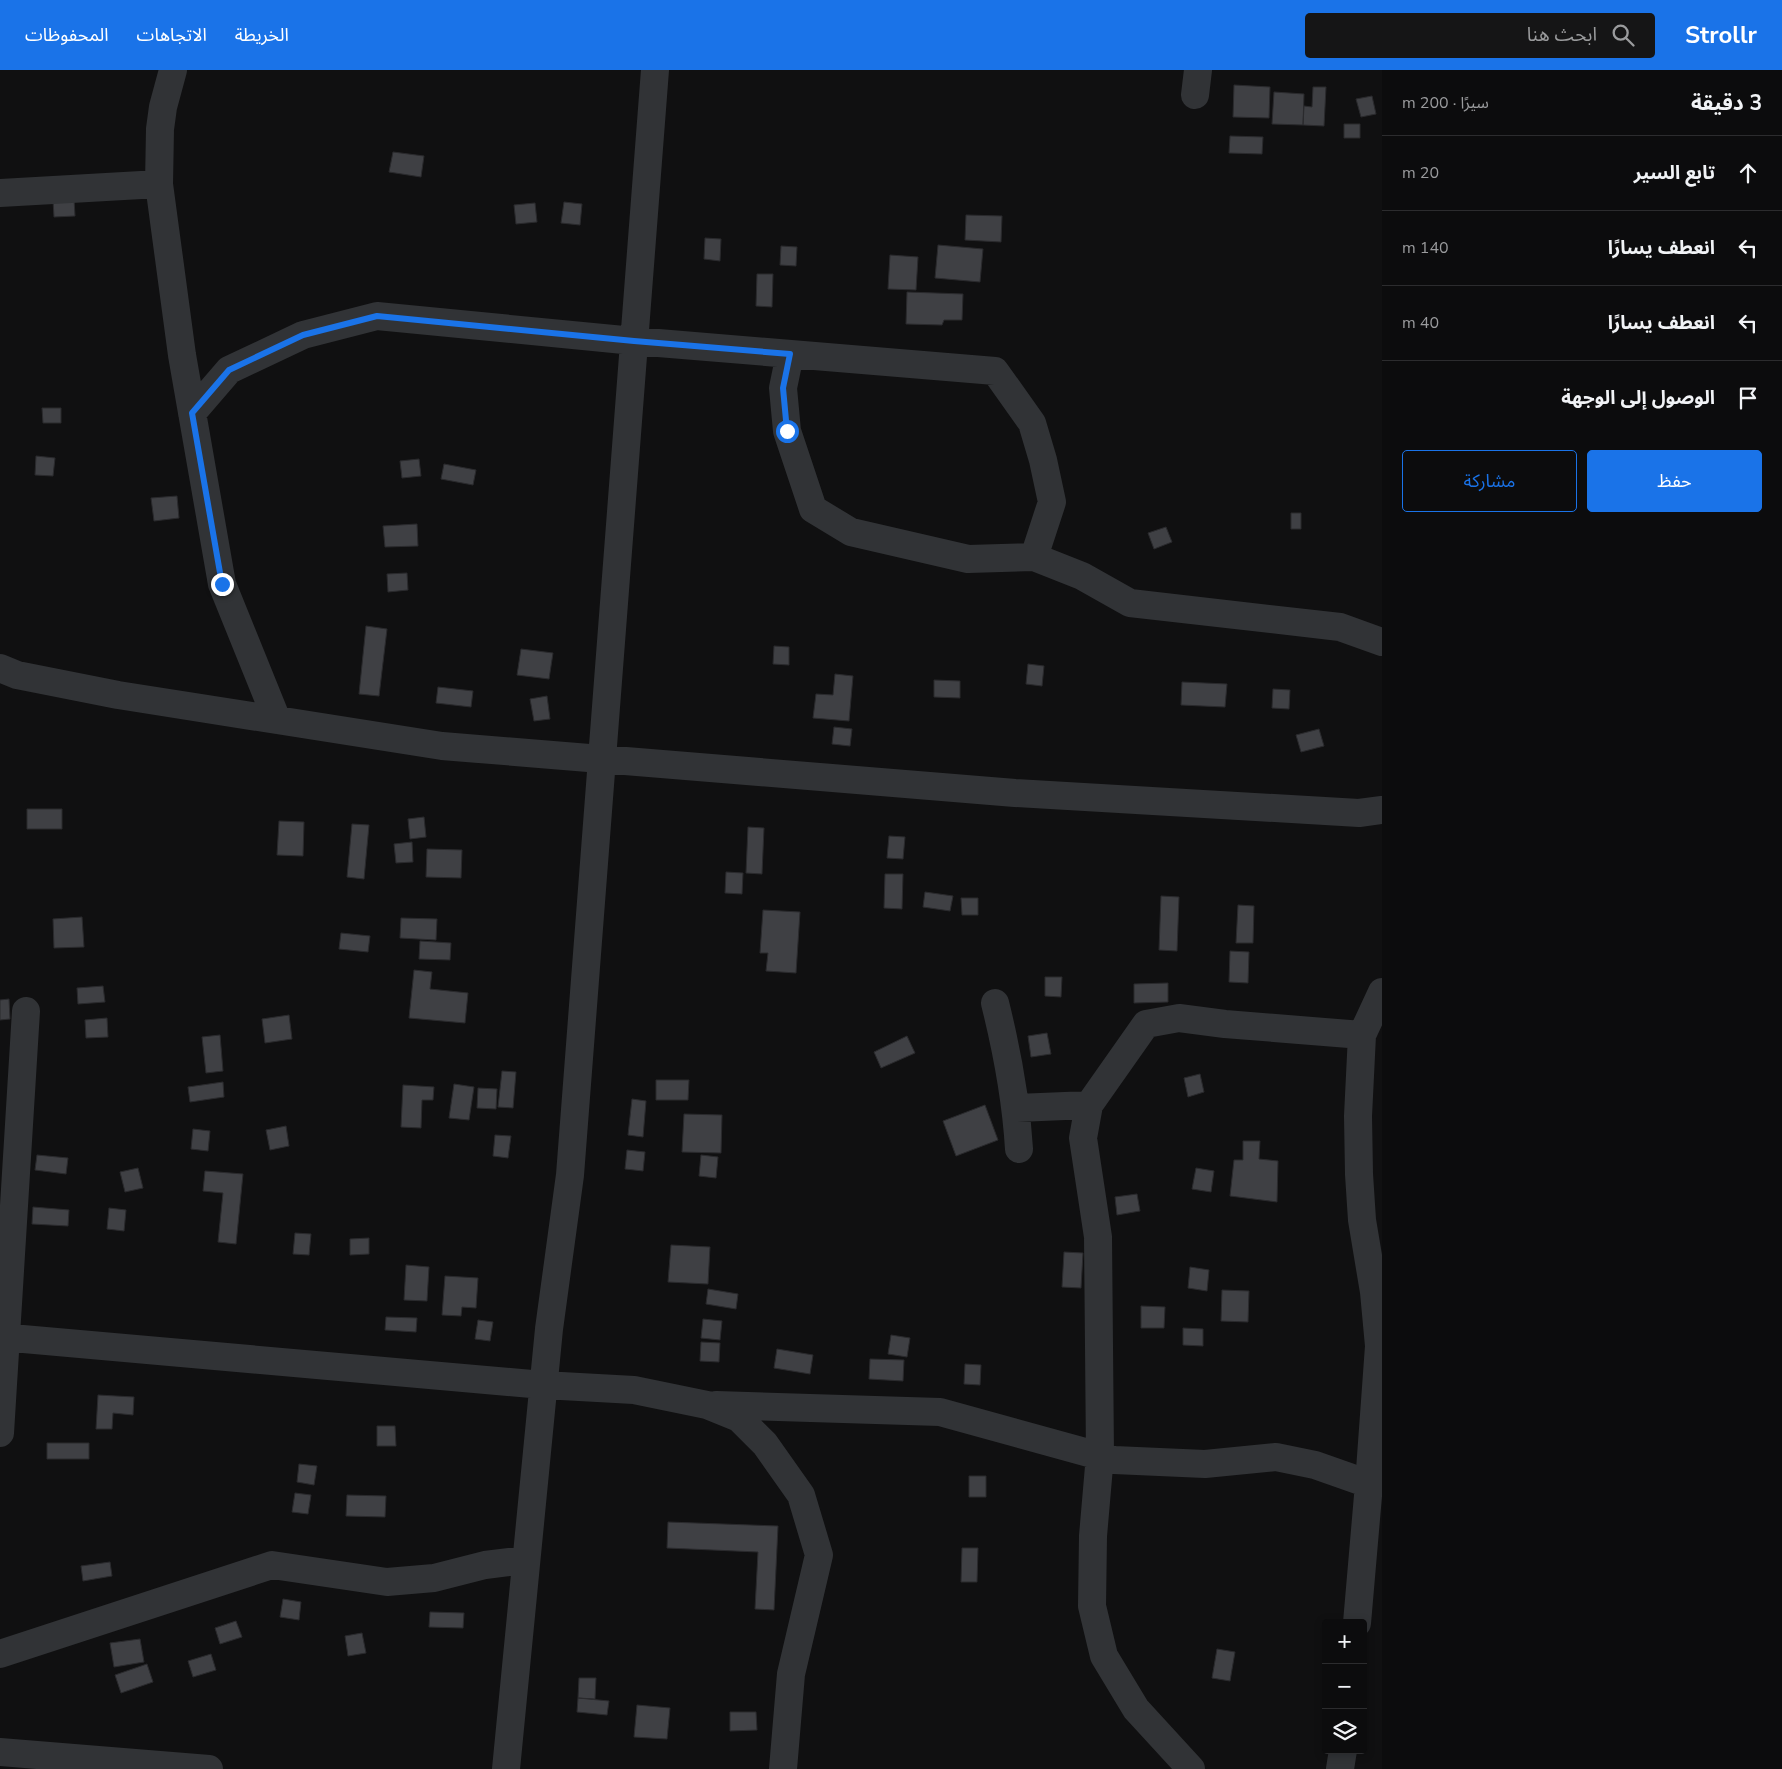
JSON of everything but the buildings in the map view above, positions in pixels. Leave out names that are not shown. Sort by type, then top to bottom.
[{"type":"street","points":[[173,70],[163,107],[160,128],[159,184],[182,355],[222,584],[277,720]]},
{"type":"street","points":[[506,1769],[549,1329],[570,1175],[655,70]]},
{"type":"street","points":[[0,193],[159,184]]},
{"type":"street","points":[[192,413],[229,370],[303,335],[377,316],[634,341],[995,371],[1032,422],[1052,502],[1034,558]]},
{"type":"street","points":[[790,354],[783,388],[787,431],[812,508],[851,532],[968,559],[1034,558],[1082,576],[1130,603],[1340,628],[1382,642]]},
{"type":"street","points":[[0,668],[17,675],[118,695],[442,746],[1015,793],[1359,813],[1382,810]]},
{"type":"street","points":[[1357,1619],[1369,1484],[1379,1399],[1379,1346],[1374,1292],[1362,1220],[1358,1116],[1362,1035],[1382,992]]},
{"type":"street","points":[[995,1003],[1007,1049],[1017,1108],[1020,1149]]},
{"type":"street","points":[[0,1433],[3,1337],[26,1010]]},
{"type":"street","points":[[1191,1769],[1136,1709],[1104,1656],[1092,1606],[1094,1536],[1100,1455],[1098,1237],[1083,1138],[1090,1105],[1146,1024],[1179,1018],[1225,1024],[1362,1035]]},
{"type":"street","points":[[1017,1108],[1090,1105]]},
{"type":"street","points":[[3,1337],[543,1385],[634,1390],[707,1405],[940,1412],[1114,1460],[1205,1464],[1276,1457],[1315,1465],[1369,1484]]},
{"type":"street","points":[[707,1405],[739,1418],[765,1444],[801,1495],[819,1555],[791,1674],[783,1769]]},
{"type":"street","points":[[0,1654],[272,1565],[387,1582],[434,1578],[485,1565],[526,1560]]},
{"type":"street","points":[[0,1752],[210,1769]]},
{"type":"street","points":[[1340,1769],[1342,1754]]},
{"type":"route","points":[[222,584],[192,413],[229,370],[303,335],[377,316],[790,354],[783,388],[787,431]]}]
